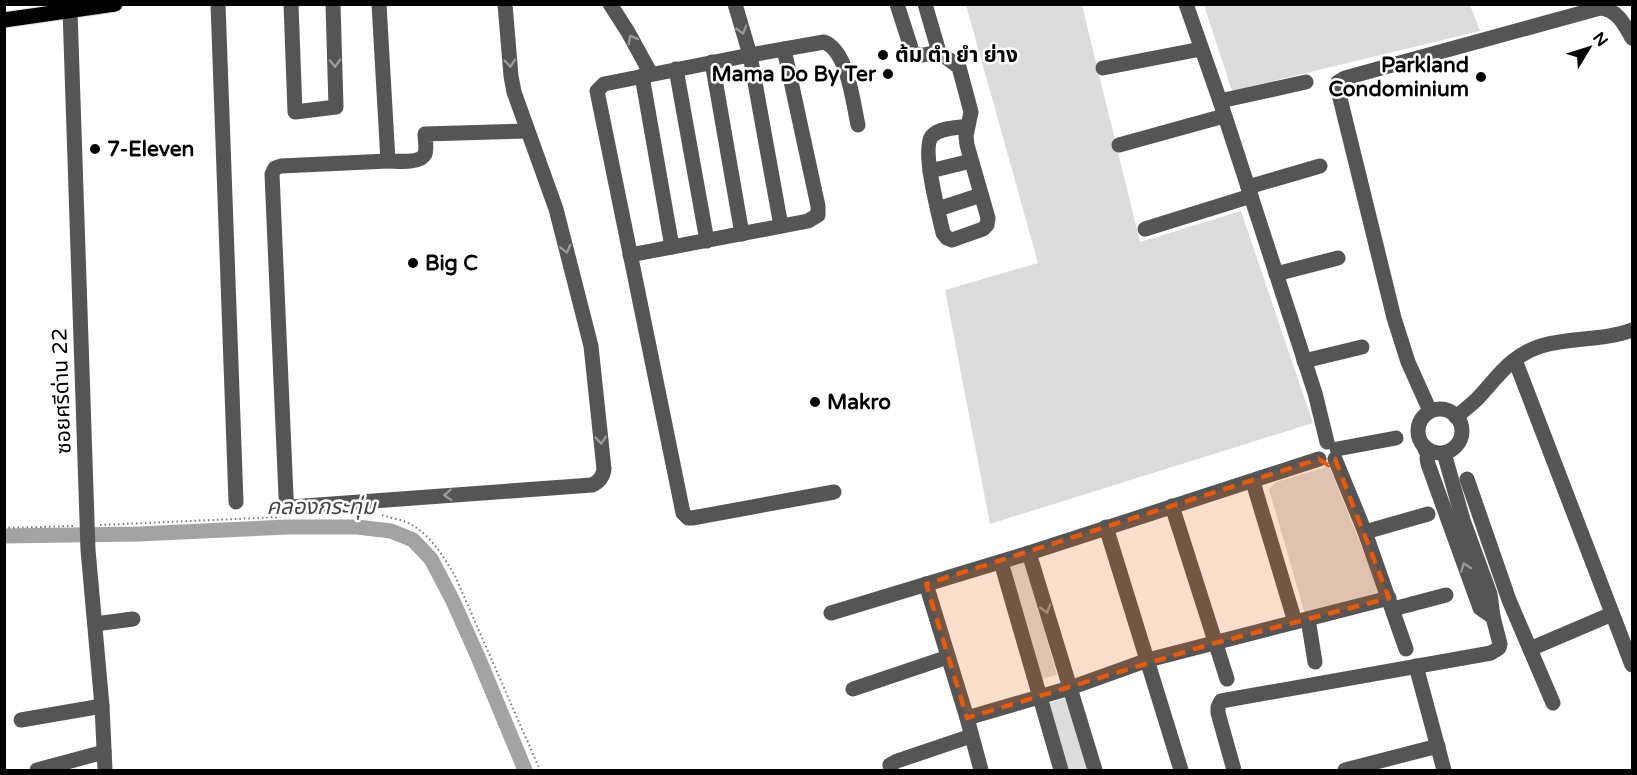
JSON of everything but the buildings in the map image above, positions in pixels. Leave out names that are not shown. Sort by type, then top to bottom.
[{"type":"main road","points":[[4,20],[115,4]]},
{"type":"street","points":[[218,4],[236,502]]},
{"type":"street","points":[[291,4],[295,112],[336,107],[333,4]]},
{"type":"street","points":[[379,4],[388,161]]},
{"type":"street","points":[[505,4],[511,83],[556,209],[591,346],[604,469],[601,478],[592,485],[294,507],[287,505],[273,170],[281,166],[416,160],[421,158],[426,151],[425,134],[527,131]]},
{"type":"street","points":[[610,4],[628,32],[646,75],[672,247]]},
{"type":"street","points":[[735,4],[750,55],[781,226]]},
{"type":"street","points":[[897,4],[914,54],[918,56],[939,52]]},
{"type":"street","points":[[925,4],[939,52],[959,67],[971,112],[967,145],[988,218],[987,225],[983,228],[952,240],[943,233],[930,171],[928,143],[932,135],[938,131],[968,126]]},
{"type":"street","points":[[1186,4],[1220,100],[1315,393],[1329,452],[1365,532],[1406,649]]},
{"type":"street","points":[[1430,411],[1408,362],[1394,318],[1338,90],[1338,82],[1600,8],[1612,11],[1618,16],[1632,38]]},
{"type":"street","name":"ซอยศรีด่าน 22","points":[[70,10],[88,550],[102,706],[105,771]]},
{"type":"street","points":[[834,492],[692,518],[685,516],[681,509],[597,91],[604,84],[824,42],[837,51],[845,68],[858,125]]},
{"type":"street","points":[[630,255],[813,220],[818,215],[784,49]]},
{"type":"street","points":[[1103,68],[1201,49]]},
{"type":"street","points":[[712,62],[742,234]]},
{"type":"street","points":[[676,69],[707,240]]},
{"type":"street","points":[[1220,100],[1306,81]]},
{"type":"street","points":[[1119,145],[1224,116]]},
{"type":"street","points":[[930,171],[972,161]]},
{"type":"street","points":[[1145,229],[1320,166]]},
{"type":"street","points":[[938,209],[981,195]]},
{"type":"street","points":[[1276,274],[1338,258]]},
{"type":"street","points":[[1456,417],[1477,399],[1501,371],[1515,360],[1541,346],[1618,335],[1632,330]]},
{"type":"street","points":[[1304,361],[1362,347]]},
{"type":"street","points":[[1515,360],[1632,665]]},
{"type":"street","points":[[1424,447],[1430,451],[1444,453],[1459,442],[1461,429],[1451,412],[1437,409],[1430,411],[1424,415],[1418,427],[1418,434],[1424,447],[1428,455],[1428,464],[1480,608],[1493,617]]},
{"type":"street","points":[[831,613],[1253,482],[1329,452],[1396,438]]},
{"type":"street","points":[[1234,771],[1218,713],[1221,701],[1491,653],[1497,650],[1500,644],[1490,594],[1463,520],[1444,453]]},
{"type":"street","points":[[1467,478],[1509,600],[1553,703]]},
{"type":"street","points":[[1253,482],[1315,662]]},
{"type":"street","points":[[1172,506],[1227,678]]},
{"type":"street","points":[[1365,532],[1428,514]]},
{"type":"street","points":[[1107,527],[1181,771]]},
{"type":"street","points":[[1029,553],[1095,771]]},
{"type":"street","points":[[1001,562],[1061,771]]},
{"type":"street","points":[[926,584],[981,771]]},
{"type":"street","points":[[967,718],[1070,688],[1148,660],[1302,621],[1391,603],[1446,595]]},
{"type":"street","points":[[1530,649],[1612,614]]},
{"type":"street","points":[[95,624],[133,619]]},
{"type":"street","points":[[853,689],[948,657]]},
{"type":"street","points":[[1416,666],[1438,746],[1440,770]]},
{"type":"street","points":[[21,720],[102,706]]},
{"type":"street","points":[[891,771],[890,765],[897,760],[971,736]]},
{"type":"street","points":[[1345,771],[1438,746]]},
{"type":"street","points":[[37,771],[104,752]]},
{"type":"path","points":[[381,515],[406,522],[424,534],[441,553],[455,576],[540,771]]},
{"type":"path","points":[[4,528],[87,527],[289,517]]},
{"type":"highlighted area","points":[[1319,459],[1328,465],[1335,459],[1389,598],[1215,643],[967,718],[926,584]]},
{"type":"shaded area","points":[[966,5],[1082,5],[1140,242],[1241,211],[1313,423],[990,524],[945,290],[1038,263]]},
{"type":"shaded area","points":[[1204,5],[1470,5],[1480,31],[1232,91]]},
{"type":"shaded area","points":[[1329,466],[1380,592],[1305,614],[1269,489],[1276,482]]},
{"type":"shaded area","points":[[1025,561],[1057,675],[1040,679],[1008,565]]},
{"type":"shaded area","points":[[1068,697],[1090,770],[1066,770],[1046,704]]},
{"type":"waterway","name":"คลองกระทุ่ม","points":[[4,536],[357,527],[391,531],[413,540],[431,559],[452,599],[525,770]]},
{"type":"place","name":"ต้ม ตำ ยำ ย่าง","points":[[883,55]]},
{"type":"place","name":"Mama Do By Ter","points":[[888,74]]},
{"type":"place","name":"Parkland Condominium","points":[[1481,77]]},
{"type":"place","name":"7-Eleven","points":[[95,149]]},
{"type":"place","name":"Big C","points":[[413,263]]},
{"type":"place","name":"Makro","points":[[815,402]]}]
